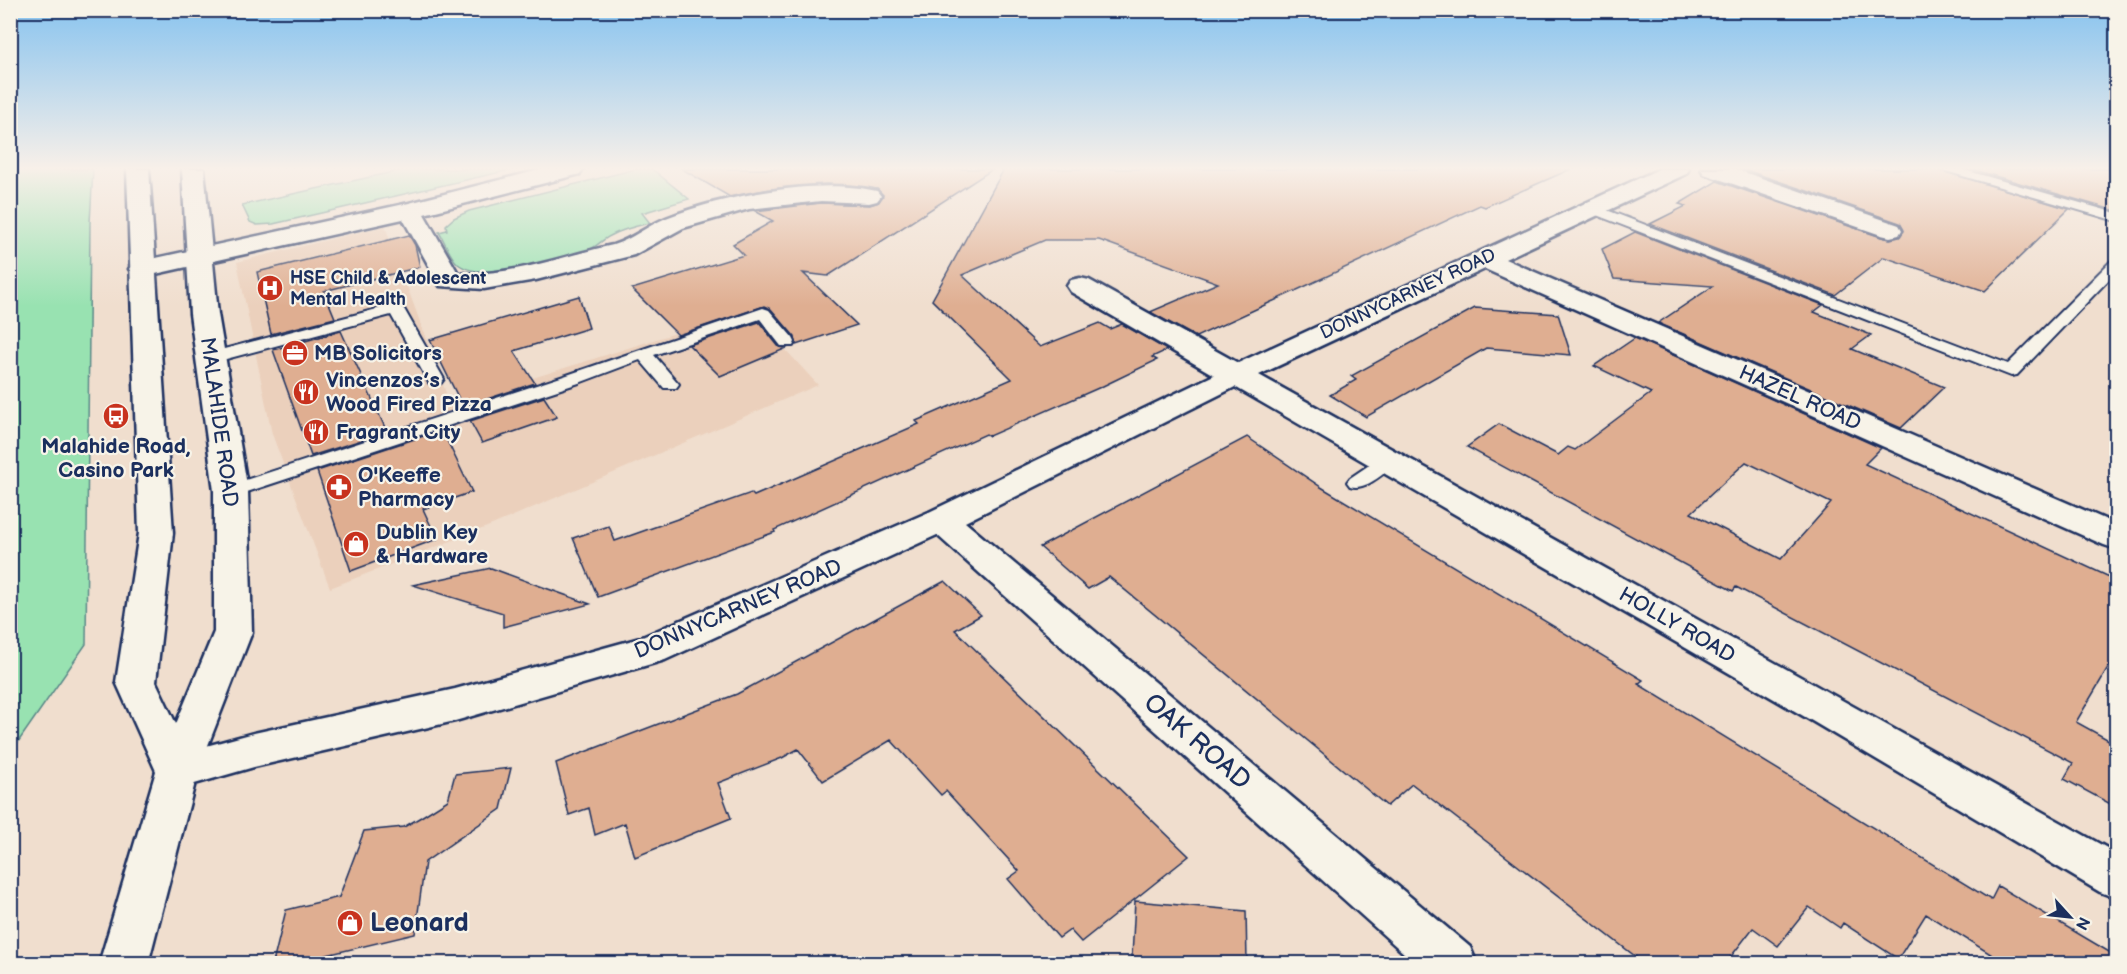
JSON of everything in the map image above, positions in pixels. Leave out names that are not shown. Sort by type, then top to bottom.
[{"type":"street","points":[[140,214],[156,533],[136,682],[177,771]]},
{"type":"street","name":"MALAHIDE ROAD","points":[[123,963],[177,771],[233,632],[231,491],[204,314],[197,214]]},
{"type":"street","points":[[142,269],[390,214]]},
{"type":"street","points":[[412,214],[449,280],[474,283],[504,280],[635,245],[658,230],[702,214]]},
{"type":"street","name":"DONNYCARNEY ROAD","points":[[177,771],[254,750],[455,705],[651,650],[941,520],[1236,375],[1577,214]]},
{"type":"street","points":[[1844,214],[1890,230]]},
{"type":"street","name":"HAZEL ROAD","points":[[1484,259],[2116,537]]},
{"type":"street","points":[[1080,286],[1236,375]]},
{"type":"street","name":"HOLLY ROAD","points":[[1236,375],[2116,877]]},
{"type":"street","name":"OAK ROAD","points":[[941,520],[1453,963]]},
{"type":"lane","points":[[1608,214],[2011,371],[2116,264]]},
{"type":"lane","points":[[211,358],[396,309],[435,379]]},
{"type":"lane","points":[[231,491],[573,379],[763,313],[787,342]]},
{"type":"lane","points":[[643,353],[670,384]]},
{"type":"lane","points":[[1357,482],[1388,461]]},
{"type":"shaded area","points":[[385,226],[450,404],[749,310],[818,385],[492,525],[330,588],[272,434],[237,262]]},
{"type":"green space","points":[[11,214],[90,214],[86,644],[11,752]]},
{"type":"green space","points":[[246,214],[315,214],[273,224],[257,225],[250,222]]},
{"type":"green space","points":[[462,214],[643,214],[650,223],[619,231],[590,249],[575,255],[522,269],[485,272],[458,264],[450,253],[439,232],[447,230],[446,225]]},
{"type":"building","points":[[761,214],[923,214],[828,276],[803,273],[857,325],[796,345],[795,337],[771,309],[764,306],[678,335],[632,289],[744,255],[733,244],[773,221]]},
{"type":"building","points":[[979,214],[1460,214],[1196,337],[1150,312],[1218,283],[1099,240],[1045,240],[962,275],[1040,347],[1100,323],[1110,329],[1122,324],[1167,350],[1152,357],[1157,360],[1103,386],[989,436],[986,434],[774,530],[775,532],[598,597],[573,538],[609,526],[615,541],[751,493],[754,496],[919,424],[916,421],[1012,379],[932,300]]},
{"type":"building","points":[[1669,214],[1815,214],[1890,239],[1899,237],[1904,231],[1900,223],[1875,214],[2063,214],[1985,291],[1884,257],[1835,295],[1650,224]]},
{"type":"building","points":[[1635,232],[1823,305],[1814,312],[1871,335],[1852,349],[1944,387],[1901,428],[1658,323],[1713,286],[1614,279],[1602,249]]},
{"type":"building","points":[[409,235],[415,245],[420,267],[324,291],[335,318],[271,334],[257,272]]},
{"type":"building","points":[[579,296],[589,328],[514,351],[535,383],[463,407],[430,340]]},
{"type":"building","points":[[1475,308],[1558,314],[1571,355],[1486,348],[1366,417],[1330,395],[1356,380],[1351,376]]},
{"type":"building","points":[[759,322],[779,347],[787,348],[720,376],[689,345]]},
{"type":"building","points":[[341,331],[387,432],[311,456],[273,350]]},
{"type":"building","points":[[1635,338],[1881,448],[1865,464],[2116,580],[2116,655],[2076,722],[2116,744],[2116,807],[2064,779],[2073,763],[1736,587],[1733,591],[1467,447],[1499,424],[1558,455],[1568,447],[1575,450],[1651,393],[1594,366]],"holes":[[[1746,462],[1831,503],[1781,559],[1691,513]]]},
{"type":"building","points":[[544,397],[557,417],[482,443],[470,421]]},
{"type":"building","points":[[442,430],[472,492],[423,509],[437,539],[351,571],[317,471]]},
{"type":"building","points":[[1247,437],[1321,487],[1643,680],[1638,684],[1991,900],[1998,886],[2116,956],[2116,963],[2005,963],[1926,914],[1898,959],[1843,923],[1840,928],[1809,907],[1778,946],[1753,928],[1726,963],[1644,963],[1412,784],[1387,806],[1109,577],[1088,589],[1040,547]]},
{"type":"building","points":[[491,568],[590,604],[503,627],[503,613],[413,585]]},
{"type":"building","points":[[945,581],[981,615],[955,630],[1189,856],[1081,942],[1070,930],[1059,938],[1008,879],[1019,871],[946,791],[941,795],[891,740],[823,781],[798,749],[782,758],[718,783],[731,818],[635,857],[625,823],[595,835],[589,808],[569,815],[556,763],[737,694]]},
{"type":"building","points":[[511,768],[501,809],[425,862],[415,934],[293,963],[273,963],[286,910],[339,897],[364,831],[404,827],[421,817],[448,800],[455,774]]},
{"type":"building","points":[[1135,901],[1246,911],[1247,963],[1168,963],[1168,960],[1132,957]]},
{"type":"place","name":"HSE Child & Adolescent Mental Health","points":[[270,288]]},
{"type":"place","name":"MB Solicitors","points":[[295,353]]},
{"type":"place","name":"Vincenzos’s Wood Fired Pizza","points":[[306,392]]},
{"type":"place","name":"Malahide Road, Casino Park","points":[[116,416]]},
{"type":"place","name":"Fragrant City","points":[[316,432]]},
{"type":"place","name":"O'Keeffe Pharmacy","points":[[339,487]]},
{"type":"place","name":"Dublin Key & Hardware","points":[[356,544]]},
{"type":"place","name":"Leonard","points":[[350,923]]}]
